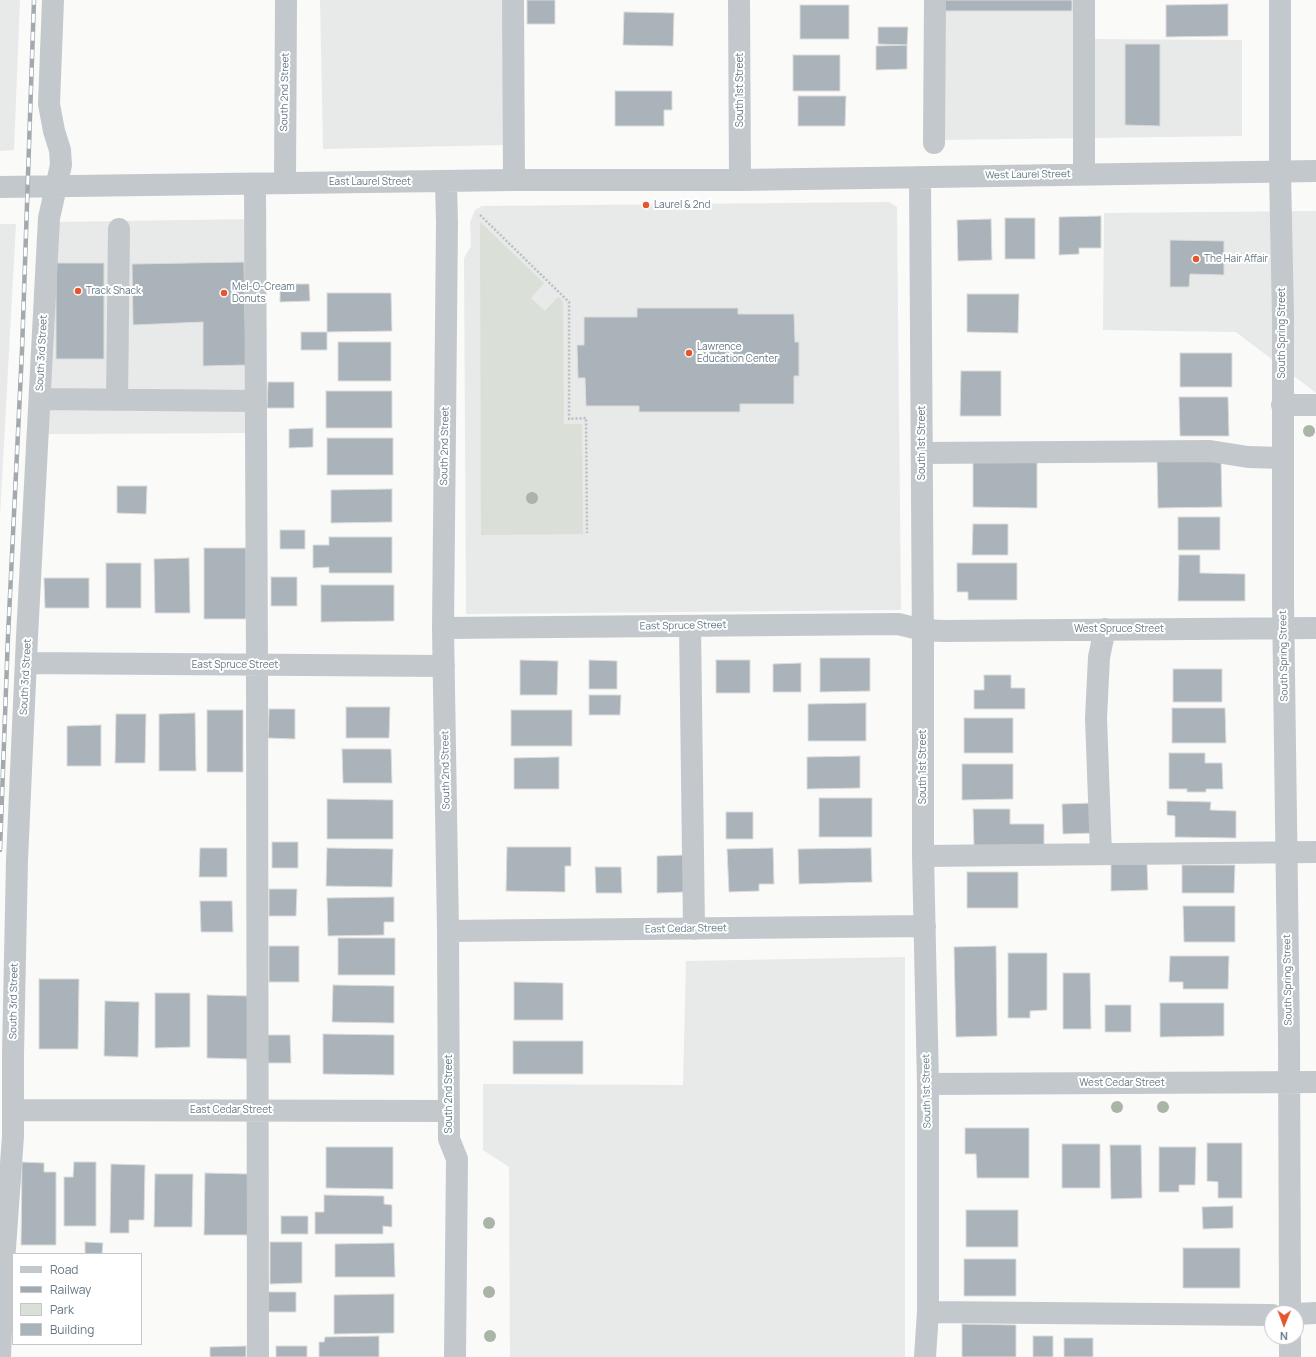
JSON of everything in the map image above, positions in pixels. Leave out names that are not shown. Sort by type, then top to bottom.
[{"type":"street","name":"South 3rd Street","points":[[0,1357],[3,1276],[13,1110],[17,860],[26,663],[49,218],[55,186],[61,165],[60,150],[49,104],[53,0]]},
{"type":"street","name":"South 2nd Street","points":[[285,183],[286,0]]},
{"type":"street","points":[[513,0],[514,180]]},
{"type":"street","name":"South 1st Street","points":[[739,0],[740,180]]},
{"type":"street","points":[[934,143],[935,0]]},
{"type":"street","points":[[1084,0],[1084,174]]},
{"type":"street","name":"South Spring Street","points":[[1280,0],[1283,628],[1287,853],[1290,1305]]},
{"type":"street","name":"West Laurel Street","points":[[740,180],[1316,171]]},
{"type":"street","name":"South 1st Street","points":[[920,177],[923,856],[928,1084],[928,1312],[925,1357]]},
{"type":"street","name":"East Laurel Street","points":[[0,187],[514,180],[740,180]]},
{"type":"street","name":"South 2nd Street","points":[[446,182],[447,223],[443,628],[448,931],[449,1140],[457,1159],[455,1357]]},
{"type":"street","points":[[255,184],[258,665],[258,1357]]},
{"type":"street","points":[[117,400],[119,229]]},
{"type":"street","points":[[40,399],[256,401]]},
{"type":"street","points":[[1282,405],[1316,405]]},
{"type":"street","points":[[922,453],[1210,451],[1248,457],[1282,458]]},
{"type":"street","name":"East Spruce Street","points":[[443,628],[898,624],[923,630]]},
{"type":"street","points":[[690,626],[694,929]]},
{"type":"street","name":"West Spruce Street","points":[[923,630],[1316,628]]},
{"type":"street","points":[[1101,854],[1096,718],[1099,657],[1105,629]]},
{"type":"street","name":"East Spruce Street","points":[[26,663],[444,666]]},
{"type":"street","points":[[923,856],[1316,852]]},
{"type":"street","name":"East Cedar Street","points":[[448,931],[925,926]]},
{"type":"street","name":"West Cedar Street","points":[[928,1084],[1316,1082]]},
{"type":"street","name":"East Cedar Street","points":[[13,1110],[449,1111]]},
{"type":"street","points":[[928,1312],[1264,1315]]},
{"type":"street","points":[[1304,1314],[1316,1313]]},
{"type":"street","points":[[1290,1345],[1290,1357]]},
{"type":"path","points":[[480,215],[569,302],[569,419],[586,418],[588,533]]},
{"type":"shaded area","points":[[0,0],[20,0],[14,150],[0,151]]},
{"type":"shaded area","points":[[320,0],[503,0],[503,145],[323,149]]},
{"type":"shaded area","points":[[938,0],[1086,0],[1086,39],[1242,40],[1242,136],[938,140]]},
{"type":"shaded area","points":[[889,202],[897,207],[901,610],[466,614],[464,258],[471,246],[470,222],[475,210],[482,206]]},
{"type":"shaded area","points":[[1316,211],[1316,393],[1236,332],[1103,330],[1104,213]]},
{"type":"shaded area","points":[[257,219],[260,433],[47,434],[51,222]]},
{"type":"shaded area","points":[[0,224],[16,224],[0,515]]},
{"type":"shaded area","points":[[905,957],[905,1357],[510,1357],[509,1167],[483,1150],[483,1084],[683,1085],[686,961]]},
{"type":"green space","points":[[480,222],[544,283],[531,298],[545,311],[558,297],[563,301],[564,424],[582,424],[583,534],[481,535]]},
{"type":"building","points":[[527,0],[555,0],[555,24],[527,24]]},
{"type":"building","points":[[943,0],[1072,0],[1072,11],[943,11]]},
{"type":"building","points":[[1228,4],[1228,36],[1166,37],[1166,5]]},
{"type":"building","points":[[800,5],[849,5],[849,39],[800,39]]},
{"type":"building","points":[[624,12],[674,13],[673,46],[623,45]]},
{"type":"building","points":[[878,27],[908,27],[907,45],[878,44]]},
{"type":"building","points":[[1125,44],[1160,44],[1160,126],[1125,125]]},
{"type":"building","points":[[907,45],[907,69],[876,70],[876,46]]},
{"type":"building","points":[[793,55],[840,55],[840,91],[793,91]]},
{"type":"building","points":[[615,91],[672,91],[672,110],[664,110],[664,126],[615,126]]},
{"type":"building","points":[[798,96],[846,96],[845,126],[798,126]]},
{"type":"building","points":[[1101,216],[1101,248],[1079,248],[1079,254],[1059,255],[1059,217]]},
{"type":"building","points":[[1005,218],[1035,218],[1035,259],[1005,259]]},
{"type":"building","points":[[991,219],[992,260],[958,261],[957,220]]},
{"type":"building","points":[[1170,240],[1224,241],[1224,275],[1190,274],[1189,287],[1170,287]]},
{"type":"building","points":[[244,262],[246,365],[203,366],[203,322],[133,325],[132,264]]},
{"type":"building","points":[[56,263],[104,263],[104,359],[56,359]]},
{"type":"building","points":[[280,284],[309,284],[310,301],[280,302]]},
{"type":"building","points":[[327,293],[391,293],[392,331],[327,332]]},
{"type":"building","points":[[967,294],[1019,294],[1018,333],[967,332]]},
{"type":"building","points":[[637,308],[738,308],[738,314],[794,314],[795,342],[799,342],[799,376],[794,376],[794,404],[740,404],[740,412],[639,412],[639,406],[586,406],[585,378],[578,378],[577,345],[584,345],[584,317],[637,317]]},
{"type":"building","points":[[301,332],[327,332],[327,350],[301,350]]},
{"type":"building","points":[[338,342],[391,342],[391,381],[338,381]]},
{"type":"building","points":[[1180,353],[1232,353],[1232,387],[1180,387]]},
{"type":"building","points":[[961,371],[1001,371],[1001,416],[960,416]]},
{"type":"building","points":[[268,382],[294,382],[294,408],[267,408]]},
{"type":"building","points":[[326,391],[392,391],[392,428],[326,428]]},
{"type":"building","points":[[1179,397],[1228,397],[1229,436],[1180,436]]},
{"type":"building","points":[[313,428],[313,447],[289,448],[289,429]]},
{"type":"building","points":[[327,438],[393,438],[393,475],[327,475]]},
{"type":"building","points":[[973,460],[1037,461],[1037,508],[973,507]]},
{"type":"building","points":[[1221,460],[1222,507],[1158,508],[1157,461]]},
{"type":"building","points":[[117,486],[147,486],[146,514],[117,513]]},
{"type":"building","points":[[392,489],[392,522],[331,523],[331,490]]},
{"type":"building","points":[[1178,517],[1220,517],[1220,550],[1178,550]]},
{"type":"building","points":[[973,524],[1008,524],[1008,555],[972,555]]},
{"type":"building","points":[[280,530],[305,530],[305,549],[280,549]]},
{"type":"building","points":[[329,537],[392,537],[392,573],[329,573],[329,567],[313,568],[313,545],[329,545]]},
{"type":"building","points":[[204,548],[246,548],[246,619],[204,619]]},
{"type":"building","points":[[1179,555],[1200,555],[1200,573],[1245,574],[1245,601],[1178,601]]},
{"type":"building","points":[[189,558],[190,613],[155,613],[154,559]]},
{"type":"building","points":[[106,563],[141,563],[141,608],[106,608]]},
{"type":"building","points":[[957,563],[1017,563],[1017,600],[968,600],[968,592],[957,592]]},
{"type":"building","points":[[271,577],[297,577],[297,606],[271,606]]},
{"type":"building","points":[[44,578],[89,578],[89,608],[45,608]]},
{"type":"building","points":[[321,585],[394,585],[394,621],[321,622]]},
{"type":"building","points":[[820,658],[870,658],[870,691],[820,692]]},
{"type":"building","points":[[520,660],[558,661],[557,695],[520,695]]},
{"type":"building","points":[[589,660],[617,661],[617,689],[589,689]]},
{"type":"building","points":[[716,660],[750,660],[750,693],[716,693]]},
{"type":"building","points":[[801,663],[801,692],[773,692],[773,664]]},
{"type":"building","points":[[1173,669],[1222,669],[1222,702],[1173,702]]},
{"type":"building","points":[[984,675],[1011,675],[1011,688],[1025,688],[1025,709],[974,709],[974,690],[984,690]]},
{"type":"building","points":[[589,695],[621,695],[620,715],[589,715]]},
{"type":"building","points":[[866,703],[866,741],[808,741],[808,704]]},
{"type":"building","points":[[346,707],[390,707],[389,738],[346,738]]},
{"type":"building","points":[[1172,708],[1225,708],[1226,743],[1172,743]]},
{"type":"building","points":[[269,709],[295,709],[295,739],[268,738]]},
{"type":"building","points":[[207,710],[243,710],[243,772],[207,772]]},
{"type":"building","points":[[511,710],[572,710],[572,746],[511,746]]},
{"type":"building","points":[[195,713],[196,771],[159,771],[159,714]]},
{"type":"building","points":[[116,714],[146,714],[145,763],[115,763]]},
{"type":"building","points":[[964,718],[1013,718],[1013,753],[964,753]]},
{"type":"building","points":[[101,725],[101,766],[67,766],[67,726]]},
{"type":"building","points":[[342,749],[391,749],[392,783],[343,783]]},
{"type":"building","points":[[1169,753],[1205,753],[1205,763],[1222,763],[1223,789],[1206,789],[1206,792],[1187,792],[1187,789],[1169,789]]},
{"type":"building","points":[[860,756],[860,788],[807,789],[807,757]]},
{"type":"building","points":[[559,757],[559,789],[514,789],[514,758]]},
{"type":"building","points":[[962,764],[1013,764],[1013,799],[962,800]]},
{"type":"building","points":[[819,798],[872,798],[872,837],[819,837]]},
{"type":"building","points":[[327,799],[393,800],[393,839],[327,839]]},
{"type":"building","points":[[1167,801],[1211,802],[1210,810],[1236,811],[1236,838],[1175,837],[1175,816],[1167,815]]},
{"type":"building","points":[[1094,803],[1096,833],[1063,834],[1062,804]]},
{"type":"building","points":[[973,809],[1010,809],[1010,824],[1044,824],[1044,847],[974,847]]},
{"type":"building","points":[[726,812],[753,812],[753,839],[726,839]]},
{"type":"building","points":[[272,842],[298,842],[298,868],[272,868]]},
{"type":"building","points":[[507,847],[571,847],[571,866],[565,866],[565,892],[506,891]]},
{"type":"building","points":[[200,848],[227,848],[227,877],[199,877]]},
{"type":"building","points":[[327,848],[393,849],[392,887],[326,886]]},
{"type":"building","points":[[773,848],[774,884],[759,884],[759,891],[729,892],[727,849]]},
{"type":"building","points":[[871,848],[872,882],[799,884],[798,849]]},
{"type":"building","points":[[684,855],[684,892],[657,893],[657,856]]},
{"type":"building","points":[[1111,864],[1147,864],[1148,890],[1111,891]]},
{"type":"building","points":[[1182,865],[1235,865],[1234,893],[1182,893]]},
{"type":"building","points":[[595,867],[621,867],[622,893],[596,893]]},
{"type":"building","points":[[967,872],[1018,872],[1018,908],[967,908]]},
{"type":"building","points":[[269,889],[297,889],[296,916],[269,916]]},
{"type":"building","points":[[394,897],[394,922],[384,922],[384,935],[328,936],[327,898]]},
{"type":"building","points":[[200,901],[232,901],[233,932],[201,932]]},
{"type":"building","points":[[1183,906],[1235,906],[1235,942],[1184,942]]},
{"type":"building","points":[[338,938],[395,938],[395,975],[338,975]]},
{"type":"building","points":[[269,946],[299,946],[299,982],[269,982]]},
{"type":"building","points":[[996,946],[997,1036],[956,1037],[954,947]]},
{"type":"building","points":[[1008,953],[1047,953],[1047,1010],[1030,1011],[1030,1018],[1008,1018]]},
{"type":"building","points":[[1170,956],[1229,956],[1228,989],[1183,989],[1183,982],[1169,982]]},
{"type":"building","points":[[1063,973],[1090,973],[1091,1029],[1063,1029]]},
{"type":"building","points":[[39,979],[79,979],[78,1049],[39,1049]]},
{"type":"building","points":[[514,982],[563,983],[563,1020],[514,1020]]},
{"type":"building","points":[[333,985],[394,986],[394,1023],[332,1022]]},
{"type":"building","points":[[155,993],[190,993],[190,1047],[155,1048]]},
{"type":"building","points":[[207,995],[248,996],[248,1059],[207,1058]]},
{"type":"building","points":[[105,1001],[139,1002],[138,1057],[104,1056]]},
{"type":"building","points":[[1160,1003],[1224,1003],[1224,1036],[1160,1037]]},
{"type":"building","points":[[1105,1005],[1131,1005],[1131,1032],[1105,1032]]},
{"type":"building","points":[[323,1034],[394,1035],[394,1075],[323,1074]]},
{"type":"building","points":[[264,1035],[290,1035],[291,1063],[265,1063]]},
{"type":"building","points":[[513,1041],[583,1041],[583,1074],[513,1074]]},
{"type":"building","points":[[965,1128],[1029,1128],[1029,1178],[977,1178],[976,1154],[965,1154]]},
{"type":"building","points":[[1207,1143],[1242,1143],[1242,1198],[1218,1198],[1218,1182],[1207,1181]]},
{"type":"building","points":[[1062,1144],[1100,1144],[1100,1188],[1062,1188]]},
{"type":"building","points":[[1110,1145],[1141,1145],[1142,1198],[1111,1199]]},
{"type":"building","points":[[326,1147],[393,1147],[393,1189],[326,1188]]},
{"type":"building","points":[[1159,1147],[1196,1147],[1195,1185],[1179,1185],[1179,1192],[1159,1192]]},
{"type":"building","points":[[22,1162],[44,1163],[44,1172],[56,1172],[56,1245],[21,1245]]},
{"type":"building","points":[[74,1162],[96,1162],[96,1226],[64,1226],[64,1177],[73,1177]]},
{"type":"building","points":[[111,1164],[145,1165],[144,1220],[129,1220],[129,1233],[110,1233]]},
{"type":"building","points":[[205,1173],[248,1174],[248,1235],[204,1235]]},
{"type":"building","points":[[155,1174],[193,1174],[192,1227],[154,1227]]},
{"type":"building","points":[[324,1195],[384,1196],[384,1204],[392,1205],[392,1227],[383,1226],[383,1234],[315,1234],[315,1212],[324,1212]]},
{"type":"building","points":[[1233,1206],[1233,1228],[1203,1229],[1202,1207]]},
{"type":"building","points":[[966,1210],[1018,1210],[1018,1247],[966,1247]]},
{"type":"building","points":[[281,1216],[308,1216],[308,1234],[281,1234]]},
{"type":"building","points":[[85,1242],[103,1243],[102,1253],[85,1253]]},
{"type":"building","points":[[270,1242],[302,1242],[302,1283],[270,1284]]},
{"type":"building","points":[[394,1243],[395,1277],[335,1277],[335,1244]]},
{"type":"building","points":[[1183,1248],[1240,1248],[1240,1288],[1183,1288]]},
{"type":"building","points":[[964,1259],[1016,1259],[1016,1296],[964,1296]]},
{"type":"building","points":[[268,1292],[296,1292],[296,1312],[268,1312]]},
{"type":"building","points":[[394,1294],[394,1333],[334,1334],[334,1295]]},
{"type":"building","points":[[962,1324],[1016,1325],[1016,1357],[962,1357]]},
{"type":"building","points":[[379,1336],[379,1357],[319,1357],[319,1342],[324,1342],[325,1337]]},
{"type":"building","points":[[1033,1336],[1053,1336],[1053,1357],[1033,1357]]},
{"type":"building","points":[[1064,1338],[1093,1338],[1093,1357],[1064,1357]]},
{"type":"building","points":[[246,1346],[246,1357],[210,1357],[210,1347]]},
{"type":"building","points":[[276,1346],[307,1346],[307,1357],[276,1357]]},
{"type":"railway","points":[[0,850],[8,636],[22,351],[34,0]]},
{"type":"place","name":"Laurel & 2nd","points":[[646,205]]},
{"type":"place","name":"The Hair Affair","points":[[1196,259]]},
{"type":"place","name":"Track Shack","points":[[78,291]]},
{"type":"place","name":"Mel-O-Cream Donuts","points":[[224,293]]},
{"type":"place","name":"Lawrence Education Center","points":[[689,353]]}]
